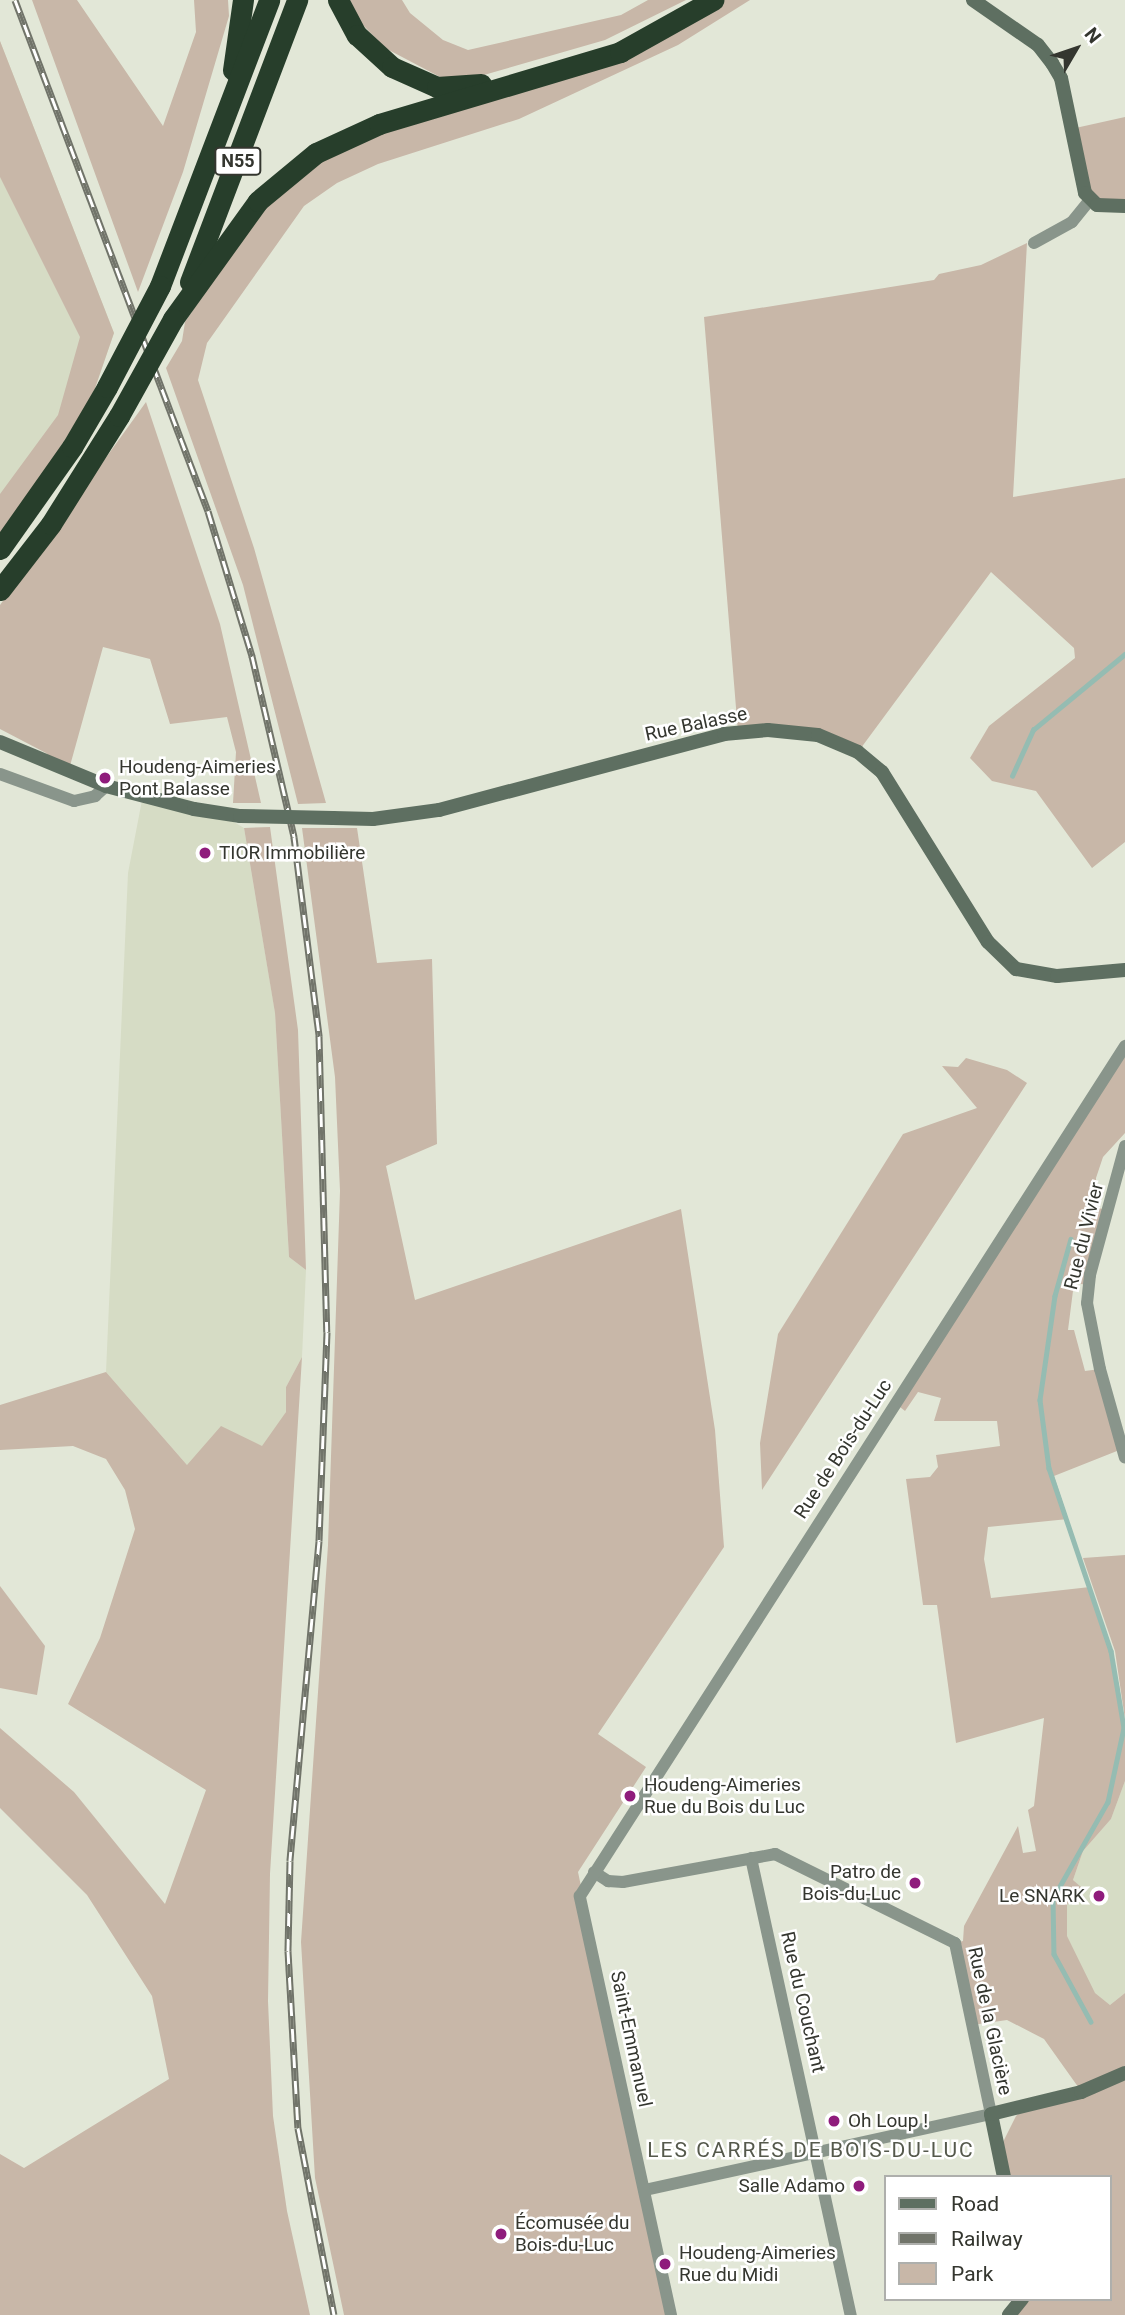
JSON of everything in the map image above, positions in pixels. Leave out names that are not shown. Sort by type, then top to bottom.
[{"type":"highway","points":[[234,96],[232,65],[243,0]]},
{"type":"highway","name":"N55","points":[[0,549],[65,457],[107,387],[160,286],[269,0]]},
{"type":"highway","name":"N55","points":[[0,590],[51,524],[119,416],[173,319],[205,249],[297,0]]},
{"type":"highway","points":[[338,0],[357,35],[373,52],[414,80],[448,87],[469,87],[582,54],[644,29],[693,0]]},
{"type":"highway","points":[[173,319],[258,201],[316,153],[379,124],[620,52],[713,0]]},
{"type":"street","points":[[973,0],[1038,45],[1052,63],[1069,111],[1079,182],[1090,200],[1097,205],[1125,206]]},
{"type":"street","points":[[1034,243],[1072,222],[1090,200]]},
{"type":"street","name":"Rue Balasse","points":[[106,786],[194,809],[240,816],[384,818],[439,810],[724,734],[768,730],[818,735],[858,752],[881,772],[988,942],[1016,969],[1057,976],[1125,970]]},
{"type":"street","points":[[0,742],[106,786],[95,796],[74,801],[0,774]]},
{"type":"street","name":"Rue de Bois-du-Luc","points":[[580,1896],[1125,1046]]},
{"type":"street","name":"Rue du Vivier","points":[[1125,1146],[1090,1275],[1087,1303],[1100,1370],[1125,1458]]},
{"type":"street","name":"Rue de la Glacière","points":[[594,1872],[608,1881],[623,1882],[775,1853],[955,1943],[991,2114]]},
{"type":"street","name":"Rue du Couchant","points":[[751,1858],[851,2315]]},
{"type":"street","name":"Saint-Emmanuel","points":[[580,1896],[671,2315]]},
{"type":"street","points":[[644,2190],[817,2155],[991,2114],[1081,2092],[1125,2073]]},
{"type":"street","points":[[991,2114],[1004,2175]]},
{"type":"street","points":[[1009,2315],[1020,2301]]},
{"type":"shaded area","points":[[0,41],[114,333],[93,394],[0,533]]},
{"type":"shaded area","points":[[143,795],[222,815],[244,828],[275,1012],[289,1257],[306,1270],[302,1357],[286,1387],[286,1412],[276,1431],[262,1447],[187,1465],[106,1372],[128,873]]},
{"type":"shaded area","name":"Le SNARK","points":[[1125,1781],[1125,1993],[1110,2005],[1094,1993],[1067,1937],[1067,1905],[1080,1888],[1073,1880],[1083,1851],[1111,1819]]},
{"type":"green space","points":[[32,0],[77,0],[163,126],[196,32],[194,0],[228,0],[229,16],[183,172],[138,292]]},
{"type":"green space","points":[[350,0],[402,0],[410,13],[443,40],[468,50],[621,15],[648,0],[686,0],[605,40],[470,79],[442,78],[385,48],[361,23]]},
{"type":"green space","points":[[723,0],[750,0],[678,45],[519,119],[378,164],[337,183],[304,206],[207,343],[198,380],[254,548],[326,803],[298,804],[243,585],[166,368],[182,341],[185,322],[262,207],[323,158],[367,136],[603,63]]},
{"type":"green space","points":[[0,41],[114,333],[93,394],[46,471],[0,533],[0,494],[58,415],[80,337],[0,177]]},
{"type":"green space","points":[[1125,117],[1125,206],[1090,200],[1071,129]]},
{"type":"green space","points":[[1027,243],[1013,497],[1125,478],[1125,842],[1092,868],[1036,791],[992,781],[970,758],[989,726],[1075,658],[1074,648],[991,572],[858,752],[842,743],[738,732],[704,317],[934,280],[939,274],[981,265]]},
{"type":"green space","points":[[146,402],[220,624],[261,803],[233,803],[236,752],[227,717],[170,724],[150,659],[103,647],[68,773],[46,753],[0,729],[0,605]]},
{"type":"green space","points":[[270,827],[298,1030],[306,1270],[289,1257],[275,1013],[244,828]]},
{"type":"green space","points":[[302,828],[357,828],[377,963],[432,959],[437,1144],[386,1166],[415,1300],[681,1209],[715,1430],[724,1547],[598,1734],[646,1767],[578,1872],[671,2315],[344,2315],[315,2178],[301,1942],[328,1545],[340,1191],[335,1077]]},
{"type":"green space","points":[[1125,1056],[1125,1133],[1103,1157],[1096,1178],[1097,1208],[1109,1210],[1088,1285],[1074,1283],[1068,1330],[1074,1330],[1085,1371],[1100,1369],[1122,1449],[1054,1476],[1068,1519],[988,1527],[984,1559],[991,1598],[1090,1587],[1119,1685],[1125,1728],[1125,1781],[1111,1819],[1083,1851],[1073,1880],[1081,1887],[1067,1905],[1067,1936],[1095,1993],[1110,2005],[1125,1993],[1125,2315],[1009,2315],[1020,2301],[1111,2301],[1111,2175],[1004,2175],[999,2150],[1016,2116],[1030,2104],[1081,2091],[1044,2039],[1007,2020],[972,2025],[955,1943],[963,1941],[964,1926],[1018,1826],[1023,1853],[1036,1851],[1028,1810],[1034,1806],[1044,1718],[956,1743],[937,1605],[923,1605],[906,1479],[930,1477],[938,1467],[936,1455],[1000,1446],[997,1421],[934,1421],[941,1398],[918,1392],[905,1411],[895,1403]]},
{"type":"green space","points":[[966,1058],[1007,1070],[1027,1083],[762,1490],[760,1443],[778,1334],[903,1134],[977,1108],[942,1066],[958,1067]]},
{"type":"green space","points":[[302,1357],[270,1874],[268,2001],[273,2116],[287,2211],[310,2315],[0,2315],[0,2154],[24,2168],[169,2079],[152,1996],[87,1895],[0,1808],[0,1728],[74,1792],[165,1904],[206,1790],[68,1704],[100,1638],[135,1529],[125,1490],[106,1459],[73,1446],[0,1450],[0,1405],[106,1372],[187,1465],[221,1426],[262,1446],[286,1412],[286,1387]]},
{"type":"green space","points":[[1125,1555],[1125,1719],[1115,1651],[1083,1558]]},
{"type":"green space","points":[[0,1586],[45,1646],[37,1695],[0,1688]]},
{"type":"waterway","points":[[1012,776],[1033,730],[1125,654]]},
{"type":"waterway","points":[[1071,1239],[1055,1296],[1040,1400],[1049,1468],[1111,1651],[1124,1728],[1108,1802],[1053,1899],[1054,1954],[1091,2022]]},
{"type":"railway","points":[[15,0],[208,511],[252,656],[294,837],[319,1036],[327,1332],[319,1541],[290,1861],[288,1951],[298,2128],[334,2315]]},
{"type":"place","name":"Houdeng-Aimeries Pont Balasse","points":[[105,778]]},
{"type":"place","name":"TIOR Immobilière","points":[[205,853]]},
{"type":"place","name":"Houdeng-Aimeries Rue du Bois du Luc","points":[[630,1796]]},
{"type":"place","name":"Patro de Bois-du-Luc","points":[[915,1883]]},
{"type":"place","name":"Le SNARK","points":[[1099,1896]]},
{"type":"place","name":"Oh Loup !","points":[[834,2121]]},
{"type":"place","name":"Salle Adamo","points":[[859,2186]]},
{"type":"place","name":"Écomusée du Bois-du-Luc","points":[[501,2234]]},
{"type":"place","name":"Houdeng-Aimeries Rue du Midi","points":[[665,2264]]},
{"type":"district","name":"LES CARRÉS DE BOIS-DU-LUC","points":[[811,2150]]}]
